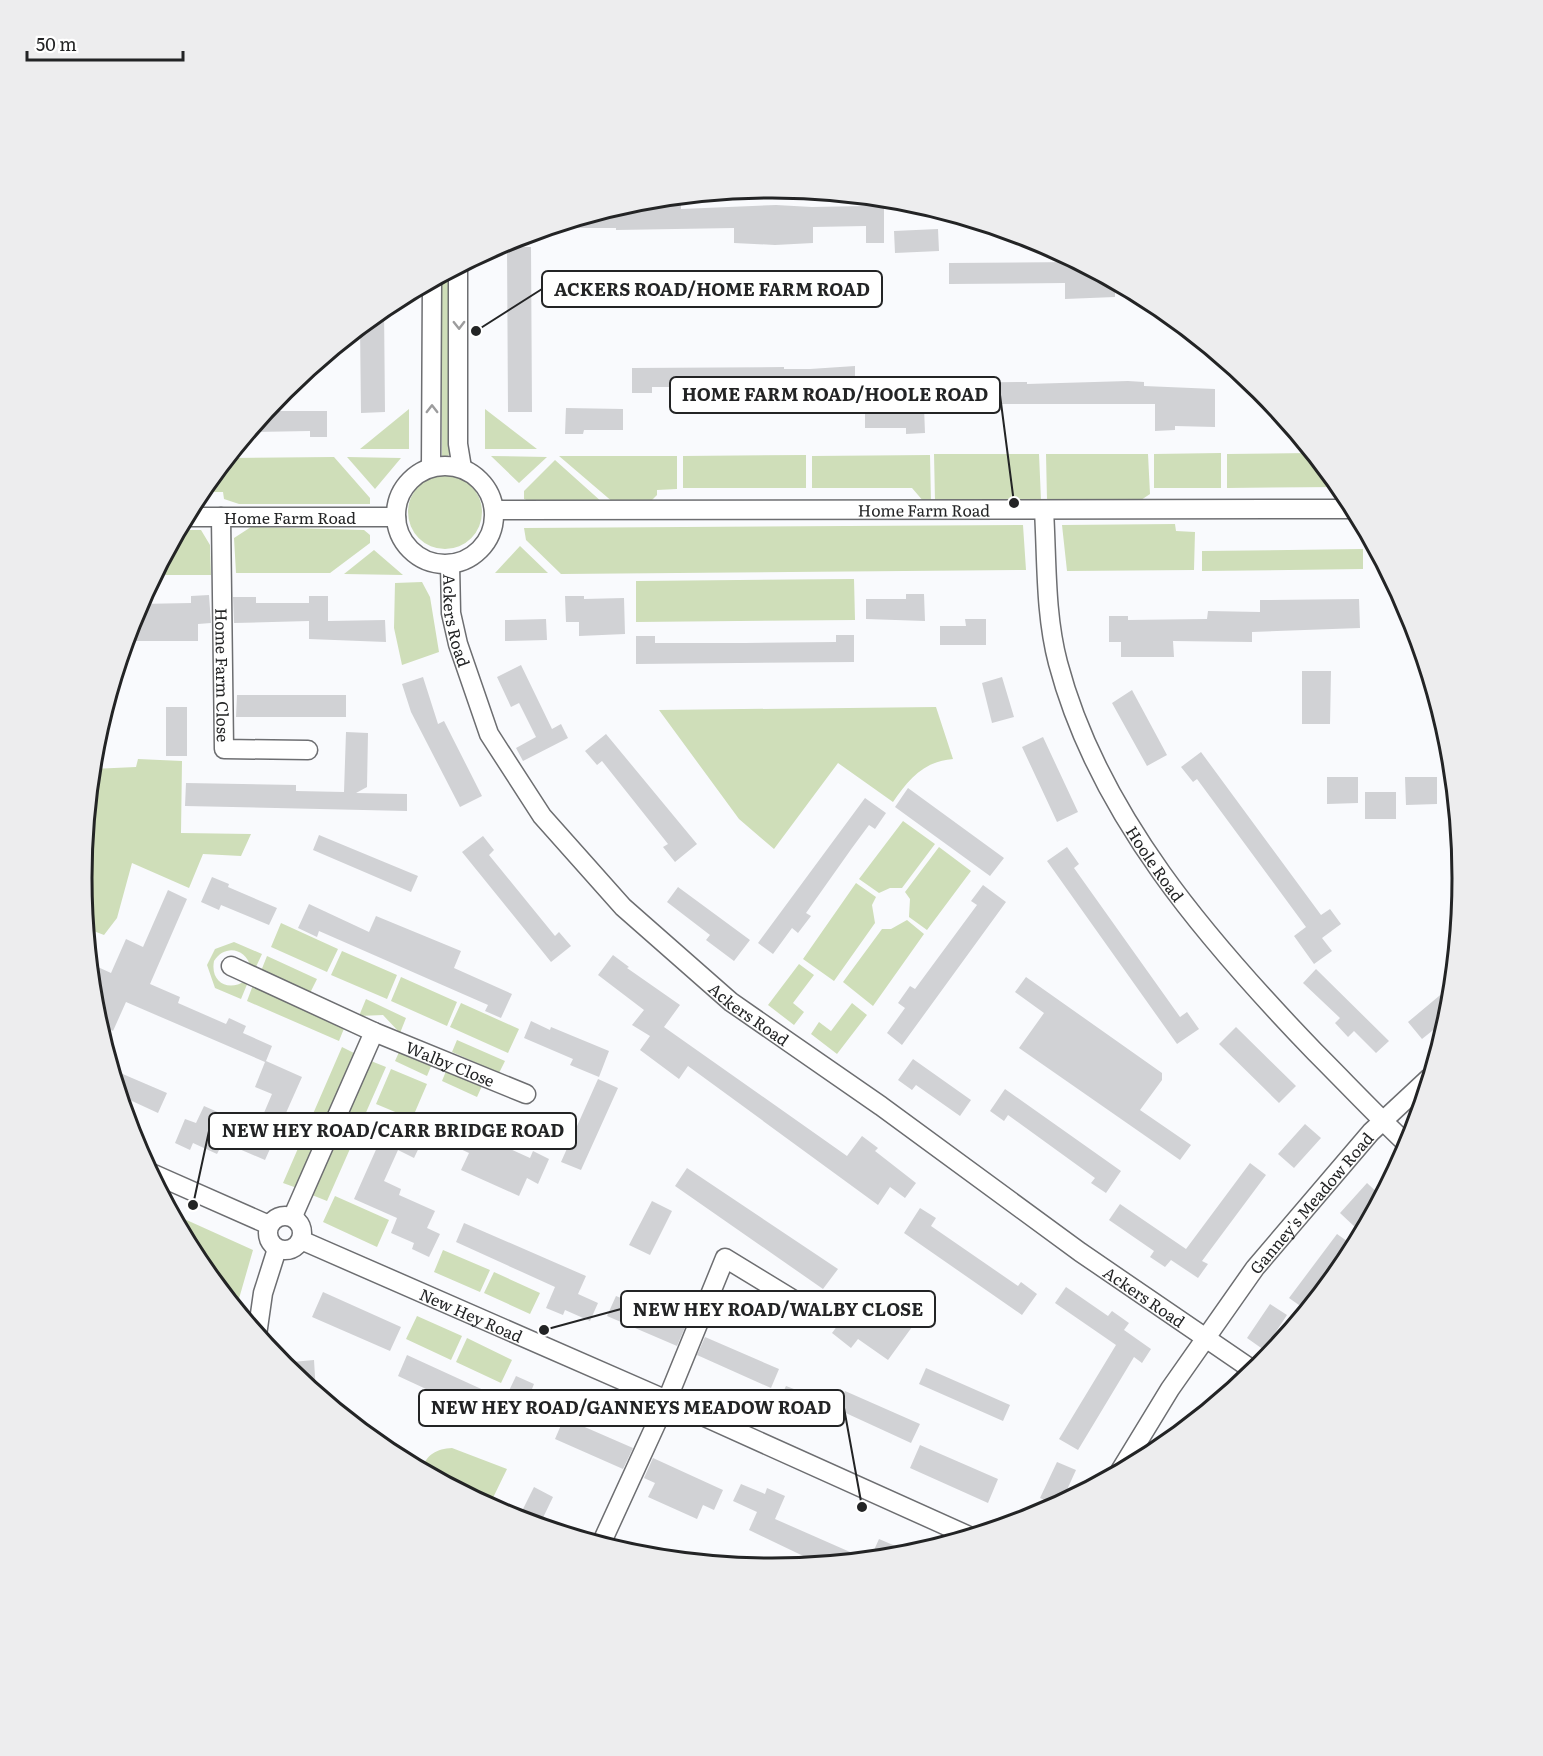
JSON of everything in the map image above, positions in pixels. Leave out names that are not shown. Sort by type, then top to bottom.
[{"type":"street","points":[[458,275],[458,444],[462,468]]},
{"type":"street","points":[[431,467],[432,289]]},
{"type":"street","points":[[431,467],[462,468],[484,485],[494,510],[493,526],[483,545],[465,560],[450,564],[434,563],[419,556],[407,546],[399,532],[396,517],[398,501],[405,486],[417,474],[431,467]]},
{"type":"street","name":"Home Farm Road","points":[[494,510],[1342,509]]},
{"type":"street","name":"Hoole Road","points":[[1044,510],[1051,620],[1058,663],[1083,731],[1106,782],[1158,866],[1255,990],[1400,1138]]},
{"type":"street","name":"Home Farm Road","points":[[196,517],[396,517]]},
{"type":"street","name":"Home Farm Close","points":[[221,517],[224,749],[308,750]]},
{"type":"street","name":"Ackers Road","points":[[450,564],[451,613],[458,644],[489,734],[542,816],[623,907],[731,1002],[881,1106],[1080,1252],[1207,1338]]},
{"type":"street","name":"Walby Close","points":[[231,966],[374,1032],[526,1094]]},
{"type":"street","points":[[292,1216],[374,1032]]},
{"type":"street","name":"Ganney's Meadow Road","points":[[1130,1455],[1170,1389],[1255,1268],[1382,1121],[1418,1088]]},
{"type":"street","points":[[161,1177],[269,1225]]},
{"type":"street","points":[[279,1216],[292,1216],[302,1226],[301,1240],[291,1249],[278,1249],[268,1239],[269,1225],[279,1216]]},
{"type":"street","name":"New Hey Road","points":[[301,1240],[668,1400],[959,1531]]},
{"type":"street","points":[[259,1324],[263,1293],[278,1249]]},
{"type":"street","points":[[604,1537],[668,1400],[725,1258],[820,1316]]},
{"type":"street","points":[[1207,1338],[1246,1365]]},
{"type":"green space","points":[[451,279],[451,448],[450,454],[445,458],[442,456],[441,284]]},
{"type":"green space","points":[[409,409],[409,449],[360,449]]},
{"type":"green space","points":[[485,409],[537,449],[485,449]]},
{"type":"green space","points":[[1221,453],[1221,488],[1154,488],[1154,454]]},
{"type":"green space","points":[[1302,453],[1328,487],[1227,488],[1227,454]]},
{"type":"green space","points":[[934,454],[1039,454],[1041,500],[935,501]]},
{"type":"green space","points":[[1046,454],[1148,454],[1150,494],[1141,500],[1047,500]]},
{"type":"green space","points":[[806,455],[806,488],[683,488],[683,456]]},
{"type":"green space","points":[[930,455],[931,502],[924,502],[912,488],[812,488],[812,456]]},
{"type":"green space","points":[[491,456],[547,457],[519,483]]},
{"type":"green space","points":[[559,456],[677,456],[677,489],[657,490],[657,495],[649,503],[614,503]]},
{"type":"green space","points":[[334,457],[370,498],[370,504],[239,504],[224,499],[223,492],[212,492],[237,458]]},
{"type":"green space","points":[[347,457],[401,458],[375,489]]},
{"type":"green space","points":[[555,460],[603,503],[531,502],[524,499],[524,491]]},
{"type":"green space","points":[[452,475],[472,485],[480,498],[482,512],[480,526],[472,539],[459,547],[438,549],[418,539],[410,526],[408,505],[418,485],[431,477]]},
{"type":"green space","points":[[1175,524],[1176,531],[1195,532],[1194,570],[1067,571],[1062,525]]},
{"type":"green space","points":[[1023,525],[1026,570],[561,574],[526,540],[524,528]]},
{"type":"green space","points":[[251,527],[364,530],[370,535],[370,543],[330,573],[236,573],[234,538]]},
{"type":"green space","points":[[188,530],[201,530],[210,545],[211,575],[163,575]]},
{"type":"green space","points":[[520,546],[548,573],[495,573]]},
{"type":"green space","points":[[1363,549],[1363,569],[1202,571],[1202,551]]},
{"type":"green space","points":[[374,550],[403,575],[344,574]]},
{"type":"green space","points":[[854,579],[855,620],[636,622],[636,581]]},
{"type":"green space","points":[[422,582],[430,597],[439,652],[402,665],[394,628],[395,583]]},
{"type":"green space","points":[[936,707],[953,759],[934,763],[918,773],[893,802],[838,763],[774,849],[739,819],[659,710]]},
{"type":"green space","points":[[138,759],[182,761],[181,833],[251,834],[241,856],[203,854],[189,888],[132,863],[117,918],[104,935],[94,931],[92,878],[93,834],[101,769],[136,767]]},
{"type":"green space","points":[[903,821],[935,844],[902,888],[890,888],[879,893],[859,879]]},
{"type":"green space","points":[[939,847],[971,871],[927,930],[909,917],[910,899],[905,892]]},
{"type":"green space","points":[[856,883],[876,897],[872,905],[875,923],[834,981],[803,959]]},
{"type":"green space","points":[[907,920],[924,934],[873,1006],[843,982],[882,929],[891,929]]},
{"type":"green space","points":[[281,923],[338,949],[327,972],[271,947]]},
{"type":"green space","points":[[234,942],[262,954],[255,969],[251,968],[245,956],[235,951],[224,952],[214,961],[215,975],[222,983],[232,985],[248,982],[241,999],[215,988],[207,965],[215,949]]},
{"type":"green space","points":[[342,951],[397,975],[387,999],[331,975]]},
{"type":"green space","points":[[267,956],[317,979],[310,993],[261,971]]},
{"type":"green space","points":[[799,964],[814,975],[793,1003],[804,1012],[794,1025],[768,1005]]},
{"type":"green space","points":[[401,977],[457,1002],[447,1026],[391,1001]]},
{"type":"green space","points":[[253,985],[345,1026],[339,1041],[247,1001]]},
{"type":"green space","points":[[366,999],[406,1018],[400,1033],[383,1015],[359,1016]]},
{"type":"green space","points":[[461,1003],[519,1029],[508,1053],[450,1027]]},
{"type":"green space","points":[[852,1003],[867,1015],[837,1054],[811,1034],[819,1022],[831,1031]]},
{"type":"green space","points":[[457,1040],[505,1061],[499,1073],[452,1052]]},
{"type":"green space","points":[[342,1047],[356,1054],[297,1188],[283,1183]]},
{"type":"green space","points":[[400,1050],[432,1064],[427,1076],[395,1061]]},
{"type":"green space","points":[[371,1061],[386,1067],[327,1201],[312,1195]]},
{"type":"green space","points":[[391,1069],[427,1084],[412,1119],[376,1104]]},
{"type":"green space","points":[[446,1071],[482,1086],[477,1097],[442,1081]]},
{"type":"green space","points":[[335,1196],[389,1220],[377,1247],[323,1222]]},
{"type":"green space","points":[[183,1219],[253,1250],[239,1300],[206,1256]]},
{"type":"green space","points":[[443,1250],[490,1270],[480,1292],[434,1272]]},
{"type":"green space","points":[[494,1272],[540,1293],[530,1314],[484,1293]]},
{"type":"green space","points":[[417,1316],[462,1336],[451,1360],[406,1339]]},
{"type":"green space","points":[[467,1338],[512,1360],[501,1383],[456,1362]]},
{"type":"green space","points":[[452,1448],[507,1469],[493,1498],[425,1463],[429,1456]]},
{"type":"building","points":[[681,204],[681,209],[776,205],[884,208],[884,243],[866,243],[866,226],[813,227],[813,243],[775,245],[734,243],[734,228],[616,230],[616,228],[573,228],[639,211]]},
{"type":"building","points":[[938,229],[939,251],[895,253],[894,231]]},
{"type":"building","points":[[519,247],[531,247],[532,412],[508,412],[507,252]]},
{"type":"building","points":[[1059,262],[1112,289],[1115,291],[1115,297],[1065,299],[1065,283],[949,284],[949,263]]},
{"type":"building","points":[[384,320],[385,412],[361,413],[360,337]]},
{"type":"building","points":[[855,366],[855,392],[836,393],[836,387],[704,389],[703,387],[652,387],[652,393],[632,393],[632,368],[784,367],[784,369],[810,369]]},
{"type":"building","points":[[1027,382],[1027,384],[1144,382],[1144,386],[1215,389],[1215,427],[1175,426],[1175,430],[1155,431],[1155,404],[938,404],[938,383]]},
{"type":"building","points":[[924,407],[925,433],[906,434],[906,428],[865,428],[865,408]]},
{"type":"building","points":[[566,408],[623,409],[623,430],[584,430],[583,434],[565,434]]},
{"type":"building","points":[[278,411],[327,411],[327,437],[310,437],[310,431],[258,432]]},
{"type":"building","points":[[906,594],[924,594],[925,621],[866,619],[866,599],[906,599]]},
{"type":"building","points":[[209,595],[211,623],[198,624],[198,641],[135,641],[150,604],[191,603],[191,596]]},
{"type":"building","points":[[309,596],[328,596],[328,621],[385,620],[386,642],[309,639],[309,621],[234,623],[233,597],[256,597],[256,603],[309,603]]},
{"type":"building","points":[[565,596],[584,596],[584,599],[624,598],[625,634],[579,636],[579,622],[566,622]]},
{"type":"building","points":[[1359,599],[1360,628],[1252,632],[1252,642],[1173,641],[1174,657],[1121,657],[1121,642],[1109,642],[1109,616],[1128,616],[1128,620],[1207,619],[1208,611],[1260,612],[1260,600]]},
{"type":"building","points":[[546,619],[547,640],[505,641],[505,620]]},
{"type":"building","points":[[965,619],[986,619],[986,645],[940,645],[940,626],[966,626]]},
{"type":"building","points":[[836,635],[854,635],[854,662],[636,664],[636,636],[655,636],[655,643],[745,643],[836,642]]},
{"type":"building","points":[[521,665],[552,729],[561,724],[568,738],[523,761],[516,748],[536,737],[519,703],[511,707],[497,677]]},
{"type":"building","points":[[1302,671],[1331,671],[1330,724],[1302,724]]},
{"type":"building","points":[[423,677],[438,724],[444,721],[482,796],[460,807],[411,712],[402,684]]},
{"type":"building","points":[[1002,677],[1014,717],[992,723],[982,683]]},
{"type":"building","points":[[1132,690],[1167,755],[1147,766],[1112,703]]},
{"type":"building","points":[[237,695],[346,695],[346,717],[236,717]]},
{"type":"building","points":[[166,707],[187,707],[187,756],[166,756]]},
{"type":"building","points":[[346,732],[368,733],[367,787],[356,793],[407,794],[407,811],[185,806],[186,783],[296,785],[296,791],[344,792]]},
{"type":"building","points":[[606,734],[697,844],[675,862],[663,847],[668,844],[602,761],[597,765],[585,751]]},
{"type":"building","points":[[1043,737],[1078,812],[1057,822],[1022,747]]},
{"type":"building","points":[[1201,752],[1321,915],[1330,909],[1341,924],[1322,938],[1332,951],[1314,964],[1294,936],[1306,927],[1197,779],[1193,782],[1181,767]]},
{"type":"building","points":[[1327,777],[1358,777],[1358,803],[1327,804]]},
{"type":"building","points":[[1405,777],[1437,777],[1437,804],[1406,805]]},
{"type":"building","points":[[908,788],[1004,858],[990,876],[895,807]]},
{"type":"building","points":[[1365,792],[1396,792],[1396,819],[1365,819]]},
{"type":"building","points":[[865,798],[886,813],[875,829],[869,825],[852,848],[806,913],[811,916],[798,933],[792,928],[773,954],[758,943]]},
{"type":"building","points":[[319,835],[418,876],[411,892],[313,850]]},
{"type":"building","points":[[483,836],[494,850],[489,855],[555,936],[559,932],[571,946],[551,962],[462,852]]},
{"type":"building","points":[[1067,847],[1079,864],[1074,868],[1180,1017],[1187,1012],[1199,1029],[1177,1044],[1047,861]]},
{"type":"building","points":[[212,877],[229,884],[228,887],[277,908],[269,925],[221,905],[219,910],[201,902]]},
{"type":"building","points":[[983,885],[1006,902],[902,1045],[887,1033],[905,1008],[898,1003],[910,986],[915,989],[977,905],[971,901]]},
{"type":"building","points":[[678,887],[750,940],[734,961],[706,940],[710,935],[667,902]]},
{"type":"building","points":[[168,890],[187,899],[150,984],[180,997],[178,1003],[226,1024],[229,1018],[246,1026],[243,1033],[272,1046],[266,1061],[302,1077],[265,1160],[223,1142],[217,1154],[193,1143],[190,1150],[175,1143],[185,1119],[196,1123],[204,1106],[240,1122],[241,1119],[258,1127],[272,1094],[255,1087],[265,1062],[126,1002],[113,1031],[109,1029],[97,967],[111,973],[126,939],[143,947]]},
{"type":"building","points":[[309,904],[369,932],[376,916],[461,951],[454,968],[512,994],[501,1018],[485,1011],[488,1005],[319,931],[317,937],[298,928]]},
{"type":"building","points":[[613,955],[629,967],[627,968],[680,1005],[664,1027],[847,1156],[862,1136],[878,1148],[875,1151],[916,1183],[905,1198],[890,1187],[878,1205],[688,1066],[679,1079],[640,1050],[650,1036],[632,1025],[644,1010],[598,975]]},
{"type":"building","points":[[1316,969],[1389,1041],[1376,1053],[1354,1031],[1348,1037],[1335,1023],[1340,1018],[1303,983]]},
{"type":"building","points":[[1026,977],[1162,1073],[1162,1080],[1140,1110],[1191,1145],[1180,1160],[1019,1048],[1044,1013],[1015,992]]},
{"type":"building","points":[[1441,994],[1434,1030],[1422,1039],[1408,1022]]},
{"type":"building","points":[[531,1021],[609,1051],[599,1077],[570,1065],[573,1059],[524,1038]]},
{"type":"building","points":[[1236,1027],[1296,1086],[1279,1103],[1219,1044]]},
{"type":"building","points":[[913,1059],[971,1100],[960,1116],[916,1085],[912,1090],[898,1080]]},
{"type":"building","points":[[121,1073],[167,1093],[158,1113],[129,1100]]},
{"type":"building","points":[[598,1079],[618,1088],[581,1170],[561,1162]]},
{"type":"building","points":[[1005,1089],[1121,1171],[1106,1193],[1091,1183],[1095,1178],[1008,1115],[1004,1121],[990,1111]]},
{"type":"building","points":[[391,1116],[426,1133],[414,1158],[398,1150],[384,1181],[401,1189],[399,1195],[435,1211],[427,1228],[440,1234],[429,1257],[412,1249],[414,1243],[391,1233],[397,1218],[354,1199]]},
{"type":"building","points":[[434,1118],[463,1132],[468,1123],[485,1131],[482,1136],[530,1158],[533,1151],[549,1159],[538,1184],[527,1178],[519,1196],[461,1170],[469,1153],[426,1133]]},
{"type":"building","points":[[1305,1124],[1321,1138],[1294,1168],[1278,1154]]},
{"type":"building","points":[[1250,1163],[1266,1175],[1202,1261],[1208,1264],[1198,1278],[1171,1260],[1165,1267],[1150,1257],[1154,1251],[1109,1220],[1120,1204],[1186,1249]]},
{"type":"building","points":[[687,1168],[838,1269],[823,1289],[675,1186]]},
{"type":"building","points":[[1367,1183],[1375,1190],[1355,1227],[1340,1213]]},
{"type":"building","points":[[652,1201],[672,1211],[650,1255],[629,1245]]},
{"type":"building","points":[[920,1208],[936,1218],[931,1226],[1018,1286],[1021,1282],[1037,1294],[1022,1315],[904,1233]]},
{"type":"building","points":[[464,1223],[586,1276],[578,1294],[598,1303],[590,1321],[565,1310],[563,1315],[546,1308],[555,1287],[456,1242]]},
{"type":"building","points":[[1337,1234],[1346,1241],[1300,1306],[1289,1298]]},
{"type":"building","points":[[1066,1287],[1108,1316],[1112,1311],[1129,1323],[1124,1330],[1151,1349],[1142,1363],[1134,1357],[1078,1450],[1059,1439],[1116,1345],[1055,1303]]},
{"type":"building","points":[[863,1291],[912,1327],[888,1360],[858,1339],[851,1348],[832,1333]]},
{"type":"building","points":[[323,1292],[401,1327],[390,1351],[312,1317]]},
{"type":"building","points":[[616,1296],[686,1325],[677,1346],[607,1316]]},
{"type":"building","points":[[1270,1304],[1287,1315],[1262,1348],[1247,1338]]},
{"type":"building","points":[[705,1337],[779,1369],[771,1388],[697,1355]]},
{"type":"building","points":[[407,1355],[490,1393],[480,1414],[398,1376]]},
{"type":"building","points":[[314,1360],[315,1382],[294,1362]]},
{"type":"building","points":[[926,1368],[1010,1405],[1003,1421],[919,1384]]},
{"type":"building","points":[[516,1376],[534,1384],[532,1389],[557,1400],[547,1421],[504,1401]]},
{"type":"building","points":[[786,1386],[828,1402],[817,1427],[799,1419],[801,1414],[778,1403]]},
{"type":"building","points":[[845,1391],[920,1424],[911,1443],[837,1409]]},
{"type":"building","points":[[564,1418],[633,1448],[623,1469],[555,1439]]},
{"type":"building","points":[[920,1445],[998,1479],[988,1503],[910,1468]]},
{"type":"building","points":[[653,1458],[723,1490],[714,1510],[703,1505],[697,1519],[648,1497],[655,1483],[644,1478]]},
{"type":"building","points":[[1057,1462],[1076,1470],[1067,1490],[1045,1500],[1040,1498]]},
{"type":"building","points":[[741,1484],[765,1494],[767,1488],[785,1496],[775,1519],[852,1553],[806,1557],[749,1530],[757,1512],[733,1501]]},
{"type":"building","points":[[534,1487],[553,1497],[543,1518],[522,1510]]},
{"type":"building","points":[[879,1539],[896,1546],[874,1550]]},
{"type":"place","name":"ACKERS ROAD/HOME FARM ROAD","points":[[476,331]]},
{"type":"place","name":"HOME FARM ROAD/HOOLE ROAD","points":[[1014,503]]},
{"type":"place","name":"NEW HEY ROAD/CARR BRIDGE ROAD","points":[[193,1205]]},
{"type":"place","name":"NEW HEY ROAD/WALBY CLOSE","points":[[544,1330]]},
{"type":"place","name":"NEW HEY ROAD/GANNEYS MEADOW ROAD","points":[[862,1507]]}]
